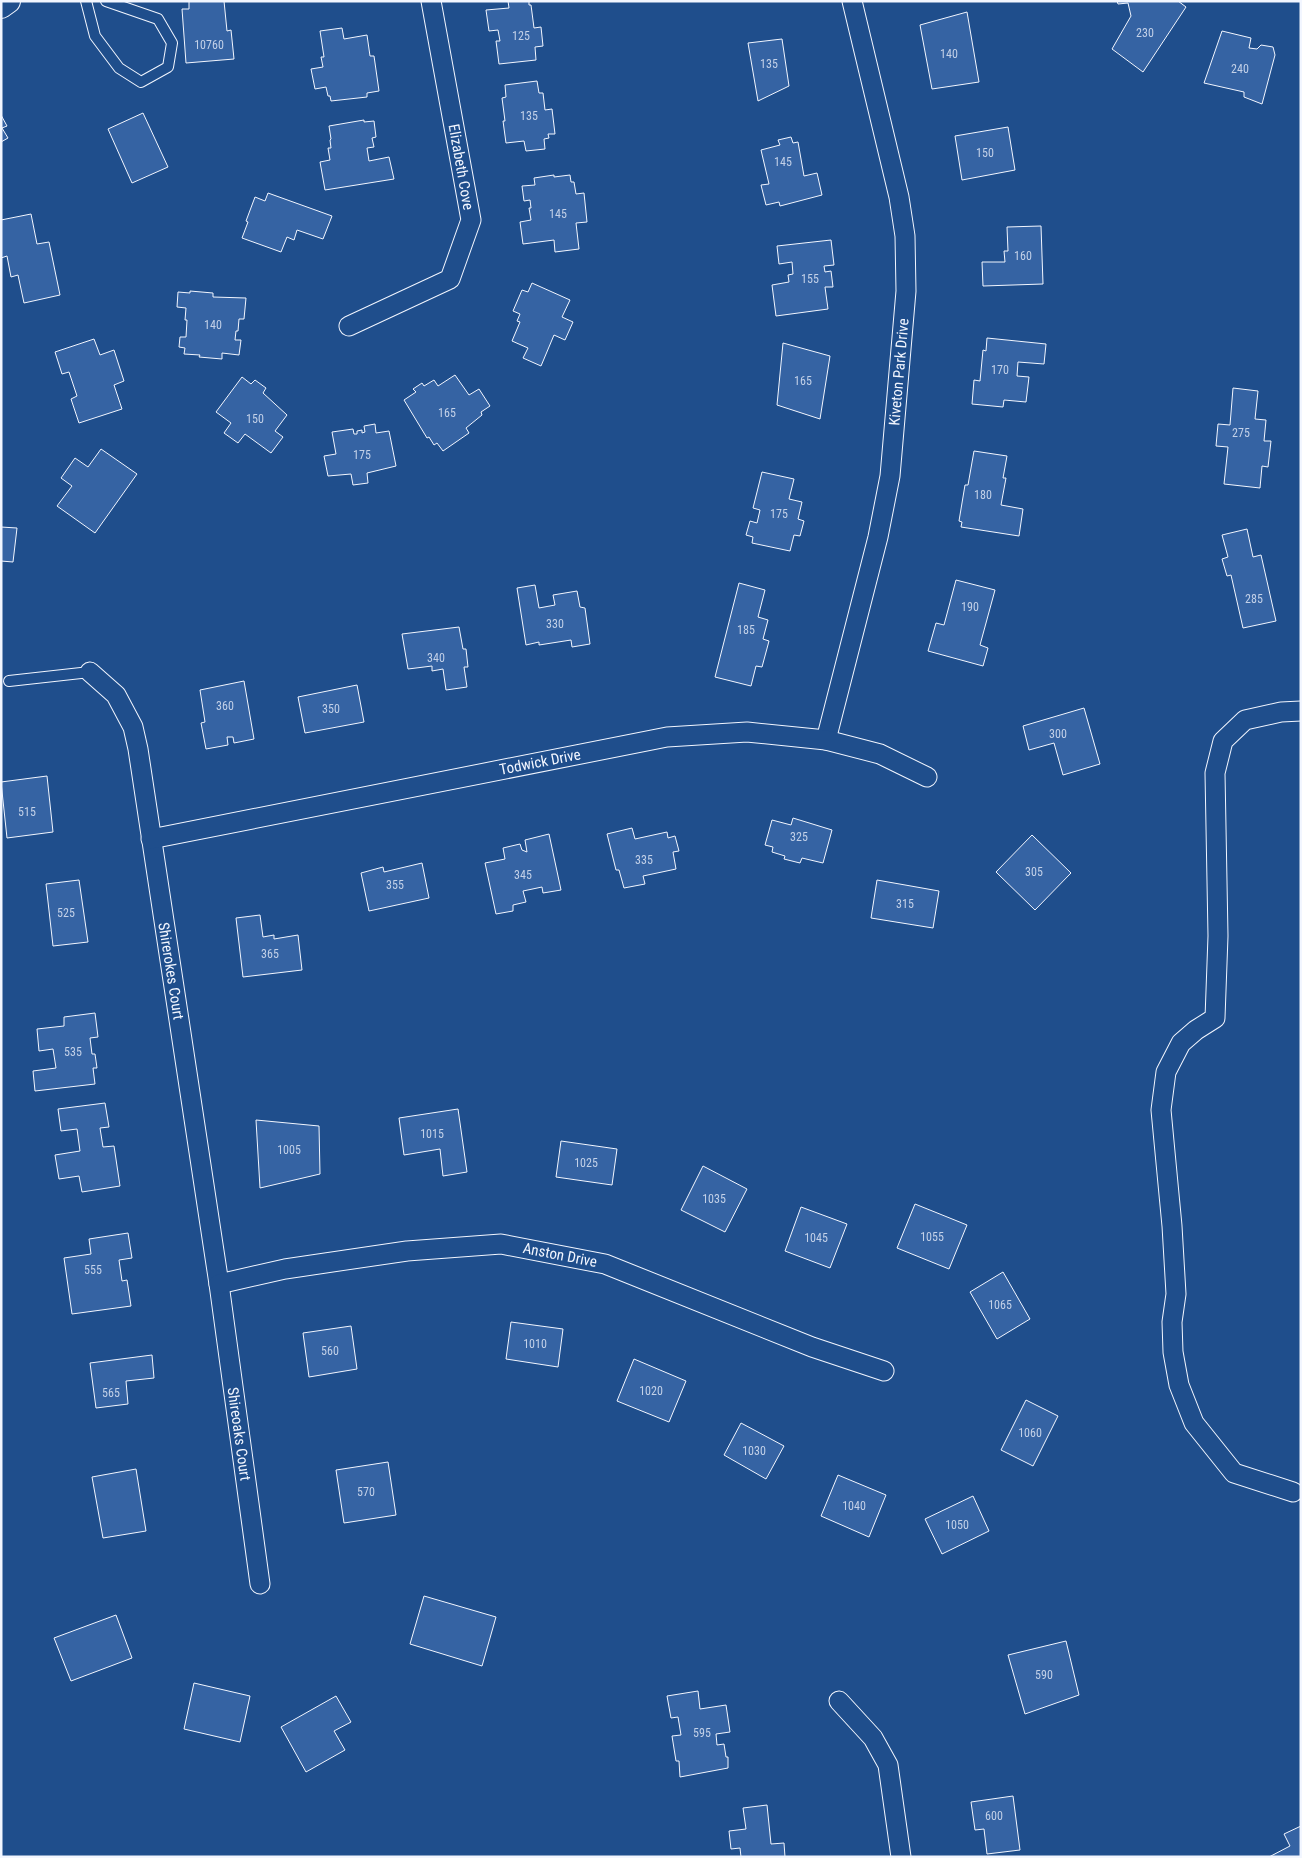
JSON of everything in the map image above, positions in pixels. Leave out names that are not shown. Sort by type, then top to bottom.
[{"type":"street","points":[[1,6],[8,1]]},
{"type":"street","name":"Elizabeth Cove","points":[[349,326],[450,279],[471,220],[431,1]]},
{"type":"street","name":"Kiveton Park Drive","points":[[826,740],[878,537],[890,476],[906,291],[905,236],[899,197],[852,1]]},
{"type":"street","name":"Shirerokes Court","points":[[90,672],[116,695],[132,727],[138,749],[219,1284]]},
{"type":"street","points":[[1293,1492],[1234,1473],[1194,1423],[1179,1385],[1173,1352],[1172,1322],[1176,1294],[1172,1226],[1161,1110],[1166,1072],[1181,1043],[1196,1030],[1215,1018],[1218,908],[1215,774],[1223,741],[1245,720],[1281,712],[1301,711]]},
{"type":"street","name":"Todwick Drive","points":[[151,838],[667,737],[747,732],[826,740],[880,754],[927,777]]},
{"type":"street","name":"Anston Drive","points":[[219,1284],[285,1269],[407,1251],[501,1244],[605,1264],[812,1348],[884,1371]]},
{"type":"street","name":"Shireoaks Court","points":[[219,1284],[260,1584]]},
{"type":"street","points":[[839,1700],[873,1738],[888,1765],[902,1857]]},
{"type":"lane","points":[[86,1],[95,36],[118,68],[141,82],[168,67],[172,43],[158,19],[106,1]]},
{"type":"lane","points":[[9,681],[90,672]]},
{"type":"building","points":[[189,1],[224,1],[227,31],[231,30],[234,59],[186,63],[182,9],[189,9]]},
{"type":"building","points":[[508,1],[529,1],[529,5],[531,5],[534,28],[541,27],[543,46],[535,47],[536,60],[499,64],[496,41],[500,41],[498,30],[489,31],[486,10],[509,8]]},
{"type":"building","points":[[1117,1],[1178,1],[1186,7],[1143,72],[1112,49],[1131,16],[1128,3],[1118,4]]},
{"type":"building","points":[[967,12],[979,82],[932,89],[920,25]]},
{"type":"building","points":[[342,28],[344,39],[367,35],[370,56],[374,56],[379,91],[367,93],[367,97],[331,101],[326,87],[315,89],[311,69],[323,67],[321,57],[324,57],[320,31]]},
{"type":"building","points":[[1222,31],[1251,38],[1249,48],[1257,49],[1261,45],[1273,47],[1275,55],[1262,104],[1244,97],[1244,92],[1204,83]]},
{"type":"building","points":[[782,39],[789,86],[758,101],[748,43]]},
{"type":"building","points":[[537,81],[539,93],[543,93],[545,110],[552,109],[555,134],[548,134],[549,138],[544,139],[545,149],[526,151],[524,141],[506,143],[502,98],[506,97],[505,85]]},
{"type":"building","points":[[143,113],[168,167],[132,183],[108,129]]},
{"type":"building","points":[[1,115],[7,126],[2,128],[8,138],[1,142]]},
{"type":"building","points":[[364,120],[364,122],[374,121],[376,137],[372,138],[374,147],[367,148],[369,161],[389,157],[394,179],[325,190],[320,162],[330,160],[328,148],[331,148],[329,126]]},
{"type":"building","points":[[1008,127],[1015,170],[962,180],[955,136]]},
{"type":"building","points":[[791,137],[793,143],[798,142],[804,176],[817,173],[822,195],[780,206],[779,202],[766,205],[761,185],[769,184],[761,150],[780,145],[778,140]]},
{"type":"building","points":[[554,175],[554,177],[570,175],[571,182],[574,182],[576,194],[584,193],[587,222],[576,223],[579,249],[555,252],[554,240],[523,244],[520,222],[531,220],[529,208],[531,208],[530,200],[524,201],[522,186],[535,185],[534,178]]},
{"type":"building","points":[[268,193],[332,216],[323,239],[297,230],[294,240],[287,237],[281,252],[242,238],[255,197],[265,201]]},
{"type":"building","points":[[31,214],[37,244],[49,242],[60,295],[24,303],[18,275],[11,277],[7,256],[1,258],[1,220]]},
{"type":"building","points":[[1041,226],[1043,284],[983,286],[982,262],[1005,262],[1004,251],[1008,251],[1007,227]]},
{"type":"building","points":[[831,240],[834,265],[824,266],[825,272],[831,271],[833,287],[825,287],[828,309],[776,316],[772,285],[789,282],[788,275],[793,274],[792,262],[779,264],[777,246]]},
{"type":"building","points":[[532,283],[570,300],[562,317],[573,322],[565,340],[554,335],[541,366],[523,358],[528,348],[512,341],[520,322],[517,321],[520,314],[513,311],[522,290],[528,292]]},
{"type":"building","points":[[190,291],[213,293],[213,297],[246,298],[244,319],[239,319],[238,331],[236,331],[235,340],[241,340],[239,355],[222,353],[222,359],[184,354],[185,348],[179,347],[180,337],[186,337],[186,308],[177,307],[178,292],[190,293]]},
{"type":"building","points":[[987,338],[1046,344],[1044,364],[1018,362],[1017,376],[1029,377],[1026,402],[1004,400],[1003,407],[972,404],[974,380],[980,381],[983,350],[986,351]]},
{"type":"building","points":[[94,339],[100,355],[114,350],[124,381],[114,385],[122,409],[79,423],[71,399],[77,396],[69,372],[62,374],[55,352]]},
{"type":"building","points":[[783,343],[830,356],[820,419],[777,405]]},
{"type":"building","points":[[455,375],[469,395],[479,389],[490,406],[481,412],[482,415],[466,428],[469,433],[443,451],[437,443],[434,445],[429,437],[427,438],[404,400],[416,392],[413,389],[422,383],[424,386],[434,380],[438,386]]},
{"type":"building","points":[[242,377],[251,384],[255,380],[266,388],[263,393],[287,415],[275,431],[283,437],[271,453],[245,434],[238,443],[224,433],[231,423],[216,412]]},
{"type":"building","points":[[1233,388],[1258,391],[1255,419],[1266,420],[1264,441],[1271,441],[1268,467],[1262,466],[1260,488],[1224,484],[1228,447],[1216,446],[1218,424],[1230,425]]},
{"type":"building","points":[[375,424],[376,433],[389,431],[396,466],[367,473],[368,483],[353,485],[351,474],[328,476],[324,456],[336,454],[332,432],[353,429],[354,434],[357,434],[357,431],[362,430],[362,433],[365,432],[364,426]]},
{"type":"building","points":[[101,449],[137,474],[95,533],[57,506],[72,486],[61,478],[75,458],[88,467]]},
{"type":"building","points":[[974,451],[1007,456],[1003,478],[1006,478],[1001,505],[1023,509],[1019,536],[961,527],[962,522],[959,521],[965,485],[968,485]]},
{"type":"building","points":[[762,472],[794,479],[789,499],[802,502],[798,519],[804,521],[800,536],[794,535],[790,551],[752,543],[753,537],[746,535],[750,521],[757,523],[760,510],[753,508]]},
{"type":"building","points":[[1,527],[17,528],[13,562],[1,561]]},
{"type":"building","points":[[1247,529],[1253,557],[1261,555],[1276,621],[1243,628],[1231,575],[1227,576],[1222,559],[1228,557],[1222,535]]},
{"type":"building","points":[[956,580],[995,590],[980,645],[988,648],[983,666],[928,651],[936,623],[944,625]]},
{"type":"building","points":[[739,583],[765,590],[758,617],[768,620],[763,639],[769,641],[762,667],[756,666],[751,686],[715,677]]},
{"type":"building","points":[[535,585],[539,608],[555,605],[553,595],[577,591],[580,607],[585,608],[590,644],[572,647],[571,640],[539,645],[539,642],[526,645],[517,588]]},
{"type":"building","points":[[459,627],[463,649],[466,649],[468,667],[464,667],[467,687],[446,690],[443,669],[432,671],[432,666],[408,669],[402,634]]},
{"type":"building","points":[[244,681],[254,739],[234,743],[233,737],[227,737],[228,745],[206,749],[201,723],[205,722],[200,690]]},
{"type":"building","points":[[357,685],[364,722],[305,733],[298,697]]},
{"type":"building","points":[[1084,708],[1100,764],[1063,775],[1054,743],[1029,750],[1023,726]]},
{"type":"building","points":[[47,776],[53,832],[7,838],[1,782]]},
{"type":"building","points":[[793,818],[832,830],[823,863],[802,858],[800,863],[784,859],[785,856],[772,852],[773,847],[765,845],[772,820],[791,825]]},
{"type":"building","points":[[632,828],[635,839],[667,832],[668,838],[675,836],[679,851],[673,852],[676,869],[643,876],[645,884],[624,888],[619,870],[616,870],[607,834]]},
{"type":"building","points":[[549,834],[561,890],[543,893],[542,887],[523,891],[526,902],[513,905],[513,911],[496,914],[485,863],[505,859],[503,848],[520,844],[522,850],[527,852],[525,840]]},
{"type":"building","points":[[1032,835],[1071,873],[1035,910],[996,872]]},
{"type":"building","points":[[422,863],[429,898],[369,911],[361,873],[383,867],[384,872]]},
{"type":"building","points":[[79,880],[88,942],[53,946],[46,884]]},
{"type":"building","points":[[877,880],[939,891],[933,928],[871,918]]},
{"type":"building","points":[[260,915],[263,937],[274,935],[274,939],[298,935],[302,970],[243,977],[236,918]]},
{"type":"building","points":[[95,1013],[98,1037],[90,1038],[92,1054],[95,1054],[97,1068],[93,1068],[95,1084],[35,1091],[33,1071],[56,1068],[53,1049],[39,1051],[37,1029],[64,1026],[64,1017]]},
{"type":"building","points":[[105,1103],[109,1127],[100,1128],[103,1147],[114,1146],[120,1186],[82,1192],[79,1176],[59,1179],[55,1155],[80,1151],[77,1129],[61,1131],[58,1109]]},
{"type":"building","points":[[458,1109],[467,1172],[443,1176],[440,1149],[404,1155],[399,1118]]},
{"type":"building","points":[[256,1120],[319,1126],[320,1174],[260,1188]]},
{"type":"building","points":[[561,1141],[617,1149],[612,1185],[556,1177]]},
{"type":"building","points":[[703,1166],[747,1189],[725,1232],[681,1210]]},
{"type":"building","points":[[915,1204],[967,1225],[949,1269],[897,1248]]},
{"type":"building","points":[[801,1207],[847,1224],[830,1268],[785,1251]]},
{"type":"building","points":[[128,1233],[132,1258],[119,1260],[122,1281],[127,1280],[131,1306],[72,1314],[64,1258],[91,1254],[89,1239]]},
{"type":"building","points":[[1003,1272],[1030,1319],[997,1339],[970,1292]]},
{"type":"building","points":[[511,1322],[563,1329],[558,1367],[506,1359]]},
{"type":"building","points":[[351,1326],[357,1369],[309,1377],[303,1333]]},
{"type":"building","points":[[152,1355],[154,1378],[126,1381],[128,1404],[96,1408],[90,1363]]},
{"type":"building","points":[[634,1359],[686,1381],[669,1422],[617,1401]]},
{"type":"building","points":[[1026,1400],[1058,1416],[1033,1466],[1001,1450]]},
{"type":"building","points":[[741,1423],[784,1446],[766,1479],[724,1455]]},
{"type":"building","points":[[388,1462],[396,1515],[344,1523],[336,1470]]},
{"type":"building","points":[[136,1469],[146,1531],[103,1538],[92,1477]]},
{"type":"building","points":[[838,1475],[886,1495],[869,1537],[821,1516]]},
{"type":"building","points":[[973,1496],[989,1531],[942,1554],[925,1519]]},
{"type":"building","points":[[424,1596],[496,1617],[482,1666],[410,1644]]},
{"type":"building","points":[[116,1615],[132,1658],[71,1681],[54,1638]]},
{"type":"building","points":[[1066,1641],[1079,1695],[1025,1714],[1008,1655]]},
{"type":"building","points":[[194,1683],[250,1696],[240,1742],[184,1729]]},
{"type":"building","points":[[698,1691],[700,1709],[726,1705],[730,1732],[716,1734],[717,1745],[724,1744],[726,1757],[728,1757],[728,1768],[680,1777],[679,1761],[676,1761],[672,1736],[681,1735],[678,1717],[671,1718],[667,1696]]},
{"type":"building","points":[[336,1696],[351,1722],[334,1731],[345,1750],[306,1772],[281,1727]]},
{"type":"building","points":[[1013,1796],[1020,1850],[987,1854],[984,1829],[975,1830],[971,1802]]},
{"type":"building","points":[[767,1805],[771,1844],[784,1843],[785,1857],[741,1857],[740,1848],[731,1849],[729,1831],[746,1829],[743,1808]]},
{"type":"building","points":[[1301,1826],[1301,1857],[1269,1857],[1290,1846],[1284,1834]]}]
